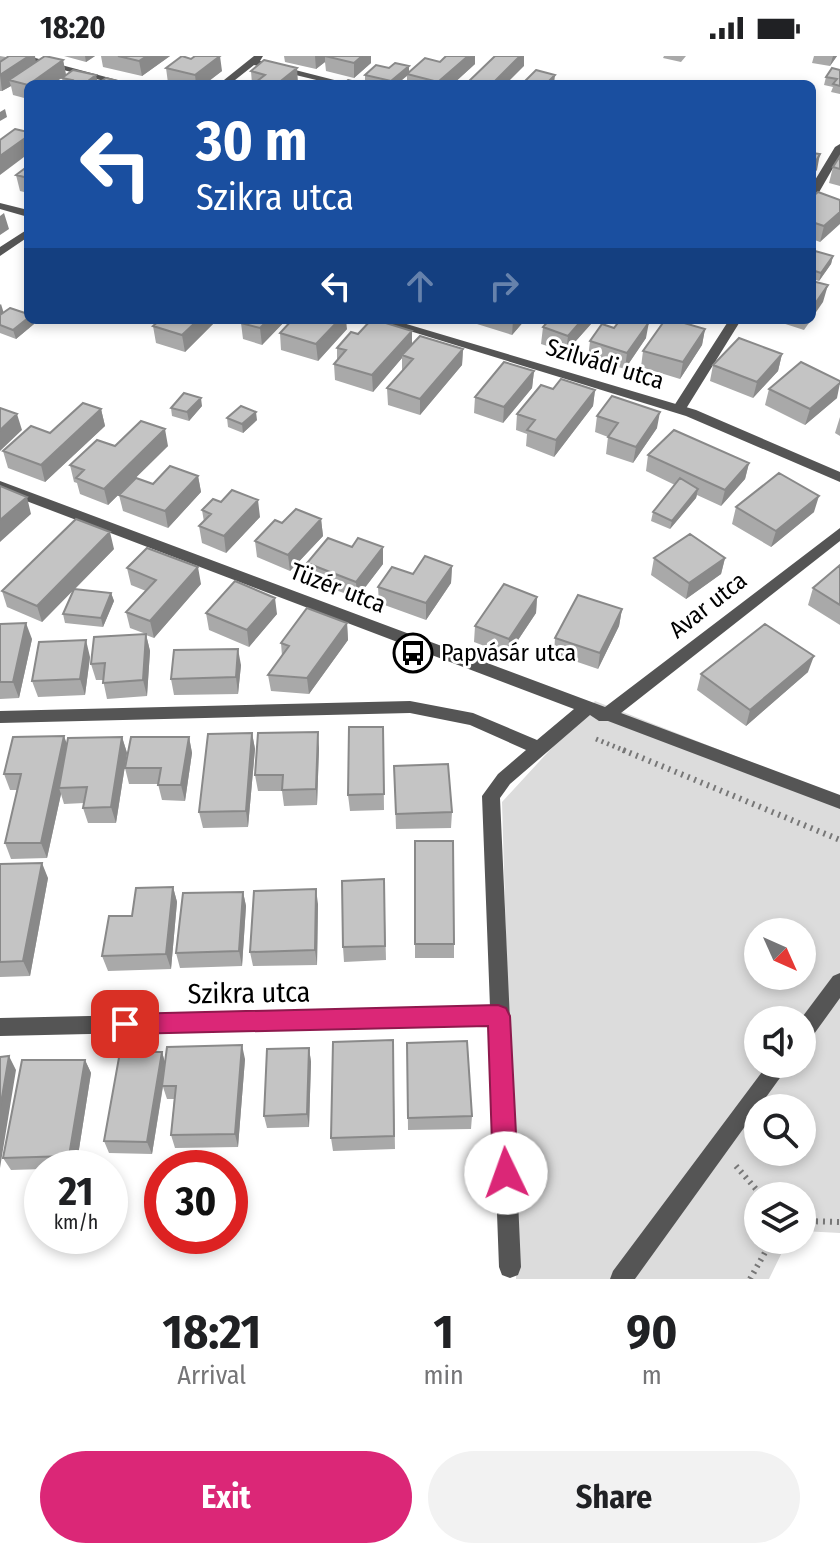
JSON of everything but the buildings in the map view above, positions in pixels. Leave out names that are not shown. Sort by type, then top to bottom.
[{"type":"street","points":[[17,56],[111,80]]},
{"type":"street","points":[[229,80],[257,59],[331,80]]},
{"type":"street","points":[[816,188],[840,147]]},
{"type":"street","points":[[816,196],[826,200]]},
{"type":"street","points":[[0,206],[24,213]]},
{"type":"street","points":[[0,253],[24,235]]},
{"type":"street","name":"Szilvádi utca","points":[[393,324],[679,409],[781,449],[840,477]]},
{"type":"street","name":"Szilvádi utca","points":[[679,409],[732,324]]},
{"type":"street","name":"Tüzér utca","points":[[0,486],[840,802]]},
{"type":"street","name":"Avar utca","points":[[605,716],[840,533]]},
{"type":"street","points":[[0,717],[410,707],[473,719],[540,749]]},
{"type":"street","points":[[508,1273],[491,796],[504,779],[586,708]]},
{"type":"street","points":[[816,1015],[840,982]]},
{"type":"street","name":"Szikra utca","points":[[0,1027],[498,1016]]},
{"type":"street","points":[[621,1279],[770,1078]]},
{"type":"path","points":[[566,727],[840,840]]},
{"type":"path","points":[[719,1147],[750,1182]]},
{"type":"path","points":[[816,1221],[840,1222]]},
{"type":"path","points":[[750,1279],[764,1254]]},
{"type":"shaded area","points":[[595,701],[840,797],[840,1233],[816,1232],[816,1182],[744,1182],[744,1254],[781,1254],[769,1279],[516,1279],[502,802]]},
{"type":"place","name":"Papvásár utca","points":[[413,653]]},
{"type":"route","points":[[125,1024],[498,1016],[506,1173]]}]
